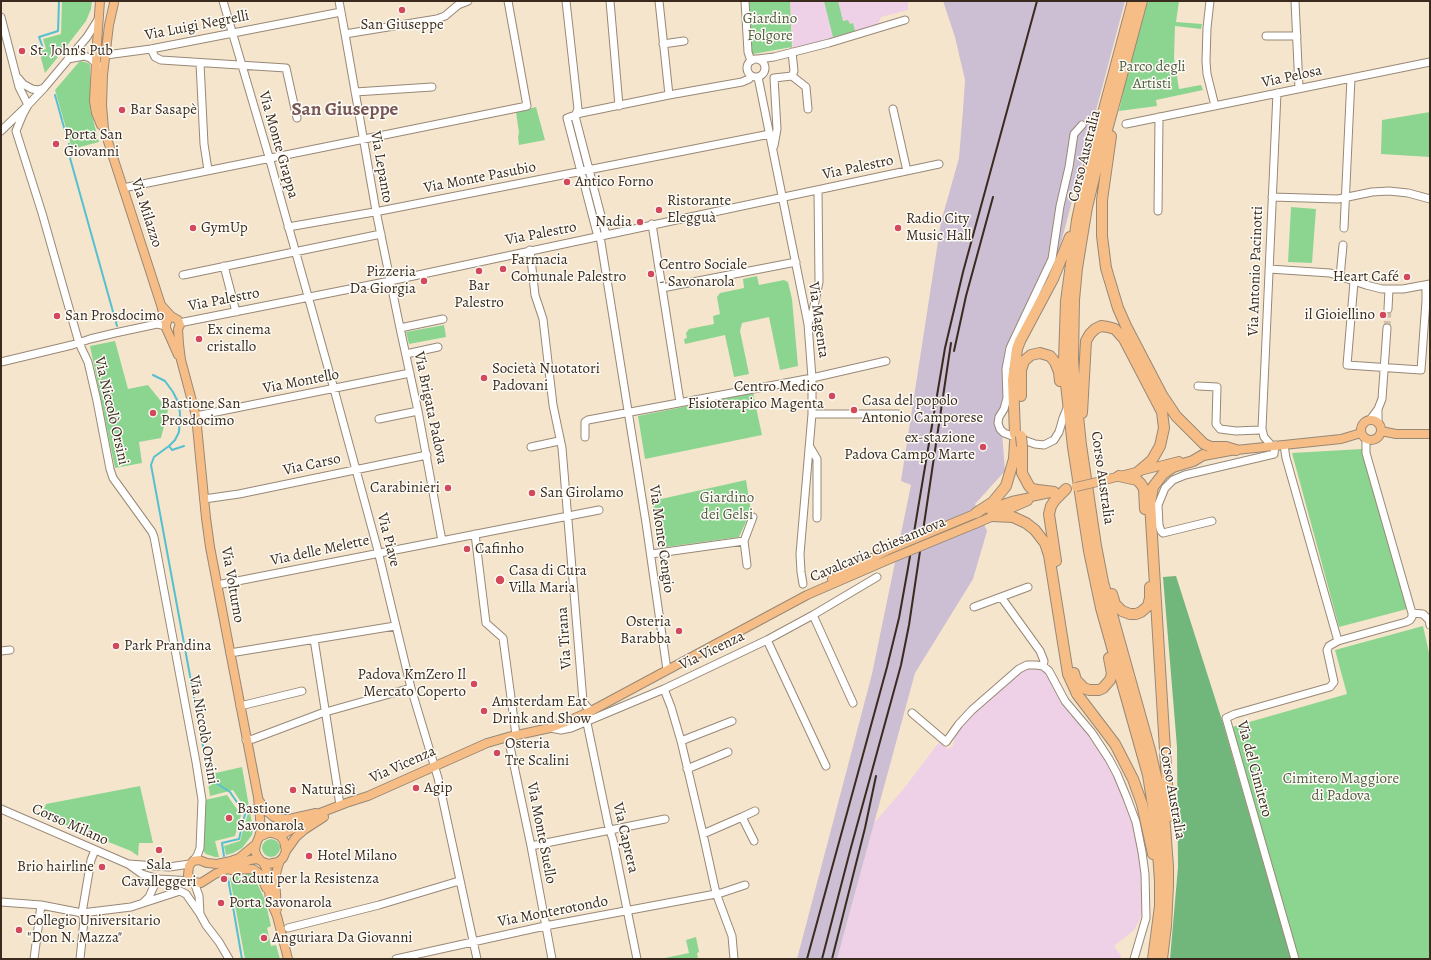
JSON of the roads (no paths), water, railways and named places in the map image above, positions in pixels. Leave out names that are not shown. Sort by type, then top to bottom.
[{"type":"highway","name":"Corso Australia","points":[[1133,1],[1087,173],[1077,220],[1066,300],[1064,360],[1073,447],[1089,551],[1101,608],[1148,775],[1156,825],[1163,906],[1162,959]]},
{"type":"highway","name":"Corso Australia","points":[[1142,1],[1087,207],[1077,268],[1074,300],[1073,367],[1081,445],[1091,515],[1103,582],[1150,750],[1165,826],[1168,867],[1163,906],[1153,959]]},
{"type":"highway","points":[[1117,93],[1103,187],[1101,216],[1102,242],[1106,268],[1118,308],[1162,395],[1176,416],[1207,446],[1226,447],[1236,450]]},
{"type":"highway","points":[[1054,492],[1038,490],[1029,486],[1022,472],[1014,380],[1017,350],[1020,341],[1053,278],[1077,220]]},
{"type":"highway","points":[[1081,445],[1086,341],[1095,328],[1100,326],[1108,327],[1115,329],[1124,339],[1162,412],[1164,428],[1160,446],[1152,460],[1139,471]]},
{"type":"highway","points":[[974,517],[993,502],[1006,486],[1018,439],[1021,370],[1024,361],[1031,355],[1040,353],[1050,356],[1055,362],[1059,372],[1061,390],[1068,406]]},
{"type":"highway","points":[[1163,906],[1171,883],[1170,830],[1150,502],[1153,487],[1163,474],[1173,467],[1193,461],[1203,455]]},
{"type":"highway","points":[[1091,515],[1101,544],[1115,604],[1122,611],[1130,614],[1141,612],[1148,606],[1150,598],[1144,489],[1137,480],[1119,476]]},
{"type":"highway","points":[[1071,488],[1055,500],[1051,506],[1049,514],[1074,673],[1076,680],[1084,688],[1094,691],[1103,688],[1110,680],[1112,674],[1092,594],[1089,551]]},
{"type":"highway","points":[[992,516],[1013,517],[1026,523],[1036,530],[1045,543],[1049,555],[1068,674],[1077,694],[1115,744],[1133,779],[1142,804],[1154,856],[1163,906]]},
{"type":"main road","points":[[101,1],[106,4],[115,2]]},
{"type":"main road","name":"Via Milazzo","points":[[101,1],[94,107],[98,119],[104,129]]},
{"type":"main road","name":"Via Milazzo","points":[[115,2],[109,25],[103,75],[102,105],[104,129],[161,305],[166,327]]},
{"type":"main road","name":"Via Milazzo","points":[[161,305],[177,324]]},
{"type":"main road","name":"Via Palestro","points":[[170,319],[177,324],[174,332],[166,327],[170,319]]},
{"type":"main road","name":"Via Volturno","points":[[177,324],[181,360],[196,416],[201,454],[206,518],[217,586],[258,797],[261,829],[258,841]]},
{"type":"main road","name":"Via Volturno","points":[[166,327],[173,346],[181,360]]},
{"type":"main road","points":[[1374,421],[1381,432],[1376,439],[1366,440],[1361,433],[1362,424],[1365,422],[1374,421]]},
{"type":"main road","points":[[1381,432],[1430,434]]},
{"type":"main road","name":"Cavalcavia Chiesanuova","points":[[807,595],[830,580],[1012,500],[1093,483],[1203,455],[1284,444],[1341,439],[1361,433]]},
{"type":"main road","name":"Cavalcavia Chiesanuova","points":[[974,517],[992,516],[1044,494]]},
{"type":"main road","name":"Via Vicenza","points":[[286,851],[296,837],[310,825],[322,818],[480,746],[512,736],[550,728],[568,721],[807,595]]},
{"type":"main road","name":"Via Vicenza","points":[[276,834],[320,813],[368,796]]},
{"type":"main road","name":"Via Vicenza","points":[[258,797],[266,810],[274,817],[279,819],[310,813],[320,813]]},
{"type":"main road","name":"Via Volturno","points":[[260,814],[276,834]]},
{"type":"main road","points":[[277,916],[275,878],[280,861],[285,855],[286,851],[284,840],[276,834],[268,833],[235,860],[221,864],[207,863],[199,860],[192,863],[187,873],[193,881],[201,883],[215,874],[250,860],[257,859],[271,864],[280,861]]},
{"type":"main road","points":[[258,841],[256,854],[262,861],[267,871],[270,900]]},
{"type":"main road","points":[[207,863],[210,872],[207,879]]},
{"type":"main road","points":[[226,870],[250,868],[257,871],[262,879],[277,916],[288,959]]},
{"type":"street","name":"Via Monte Grappa","points":[[223,1],[269,157],[307,298]]},
{"type":"street","name":"Via Lepanto","points":[[339,1],[376,211],[390,281]]},
{"type":"street","points":[[345,34],[437,19],[445,16],[458,5],[468,1]]},
{"type":"street","points":[[123,188],[269,157],[527,106],[508,1]]},
{"type":"street","points":[[566,1],[578,109],[575,116],[590,170],[602,236]]},
{"type":"street","points":[[610,1],[619,106]]},
{"type":"street","points":[[659,1],[669,95]]},
{"type":"street","points":[[745,1],[748,52],[750,61],[747,68],[751,76]]},
{"type":"street","points":[[1210,1],[1206,61],[1207,74],[1215,106]]},
{"type":"street","points":[[1295,1],[1299,88]]},
{"type":"street","name":"Via Luigi Negrelli","points":[[106,55],[151,49],[341,12]]},
{"type":"street","points":[[1,17],[22,95],[28,105]]},
{"type":"street","points":[[1,131],[44,88],[87,37],[99,18]]},
{"type":"street","points":[[750,61],[774,57],[905,20]]},
{"type":"street","points":[[1266,36],[1297,36]]},
{"type":"street","points":[[663,44],[684,41]]},
{"type":"street","points":[[151,49],[155,57],[162,60],[286,68],[297,118]]},
{"type":"street","points":[[792,52],[794,71],[792,76]]},
{"type":"street","points":[[67,60],[84,56],[90,58],[96,62],[103,75]]},
{"type":"street","points":[[602,236],[567,118],[581,113],[742,82],[751,76],[758,77],[763,74],[765,68],[774,57]]},
{"type":"street","points":[[758,59],[763,62],[765,68]]},
{"type":"street","name":"Via Pelosa","points":[[1126,124],[1430,62]]},
{"type":"street","points":[[200,63],[204,144],[208,170]]},
{"type":"street","points":[[17,76],[23,84],[29,88],[38,90],[44,88]]},
{"type":"street","points":[[773,150],[777,129],[774,78],[792,76],[806,87],[808,109]]},
{"type":"street","name":"Via Magenta","points":[[758,77],[808,324],[812,378],[812,414],[800,554],[803,584]]},
{"type":"street","points":[[1344,228],[1351,78]]},
{"type":"street","points":[[355,92],[432,87]]},
{"type":"street","name":"Via Antonio Pacinotti","points":[[1262,429],[1277,93]]},
{"type":"street","name":"Via Niccolò Orsini","points":[[28,105],[22,114],[16,131],[42,213],[79,343],[88,362],[110,469],[114,478],[154,537],[195,754],[202,800],[200,848],[192,863]]},
{"type":"street","name":"Via Palestro","points":[[894,109],[907,171]]},
{"type":"street","points":[[1158,211],[1159,117]]},
{"type":"street","name":"Corso Australia","points":[[1068,406],[1054,440],[1044,445],[1035,444],[1004,433],[1000,429],[998,423],[1007,398],[1007,364],[1010,348],[1052,258],[1060,206],[1069,167],[1074,134],[1082,125]]},
{"type":"street","name":"Via Monte Pasubio","points":[[288,227],[590,170],[770,134]]},
{"type":"street","name":"Via Palestro","points":[[177,324],[390,281],[939,164]]},
{"type":"street","points":[[808,324],[813,311],[819,282],[818,191]]},
{"type":"street","points":[[1272,197],[1318,199],[1345,198],[1372,192],[1390,191],[1408,193],[1430,199]]},
{"type":"street","points":[[652,224],[680,402]]},
{"type":"street","points":[[183,275],[381,234]]},
{"type":"street","name":"Via Monte Cengio","points":[[602,236],[628,413],[651,554],[667,670]]},
{"type":"street","points":[[1340,277],[1343,245]]},
{"type":"street","name":"Via Tirana","points":[[530,250],[536,295],[543,319],[550,388],[559,441],[562,448],[584,704],[591,710]]},
{"type":"street","points":[[662,288],[796,262]]},
{"type":"street","points":[[224,266],[236,312]]},
{"type":"street","points":[[1269,269],[1322,272],[1340,277],[1366,286],[1389,289],[1411,288],[1428,284],[1421,370],[1347,365],[1354,282]]},
{"type":"street","name":"Via Brigata Padova","points":[[390,281],[427,455],[442,540]]},
{"type":"street","points":[[1388,309],[1389,289]]},
{"type":"street","name":"Via Piave","points":[[307,298],[356,469],[411,688],[435,766],[477,959]]},
{"type":"street","points":[[400,328],[443,318]]},
{"type":"street","name":"Via Palestro","points":[[1,362],[109,334],[157,324],[166,327]]},
{"type":"street","points":[[1374,421],[1382,399],[1387,328]]},
{"type":"street","points":[[406,354],[438,347]]},
{"type":"street","points":[[585,437],[586,421],[812,378],[886,361]]},
{"type":"street","name":"Via Montello","points":[[196,416],[410,373]]},
{"type":"street","points":[[1198,386],[1217,387],[1216,424],[1220,429],[1236,431],[1262,429],[1264,438],[1273,446],[1274,454],[1185,475],[1173,480],[1165,488],[1158,505],[1159,525],[1163,533],[1212,521]]},
{"type":"street","points":[[379,419],[418,411]]},
{"type":"street","points":[[812,414],[898,414]]},
{"type":"street","points":[[1284,444],[1286,458],[1338,641],[1406,622],[1410,620],[1412,613],[1366,453],[1366,440]]},
{"type":"street","points":[[531,447],[559,441]]},
{"type":"street","name":"Via Magenta","points":[[810,447],[817,459],[817,518]]},
{"type":"street","name":"Via Carso","points":[[204,499],[239,494],[427,455]]},
{"type":"street","name":"Via delle Melette","points":[[217,586],[442,540],[599,510]]},
{"type":"street","points":[[747,565],[744,542],[753,517]]},
{"type":"street","points":[[475,534],[486,622],[503,638],[512,736]]},
{"type":"street","points":[[651,554],[744,542]]},
{"type":"street","name":"Via Vicenza","points":[[550,728],[562,730],[587,723],[664,689],[766,640],[813,615],[878,577]]},
{"type":"street","points":[[974,607],[1028,587]]},
{"type":"street","points":[[1001,597],[1040,650],[1044,661],[1042,666]]},
{"type":"street","points":[[1412,613],[1422,614],[1429,620],[1430,625]]},
{"type":"street","points":[[813,615],[853,703]]},
{"type":"street","points":[[230,653],[395,626]]},
{"type":"street","points":[[314,639],[327,712],[340,805]]},
{"type":"street","points":[[766,640],[826,766]]},
{"type":"street","name":"Via del Cimitero","points":[[1295,959],[1226,718],[1235,714],[1330,687],[1334,682],[1327,650],[1329,646],[1338,641]]},
{"type":"street","points":[[1,651],[10,650]]},
{"type":"street","points":[[912,713],[946,742],[959,724],[972,710],[1019,669],[1027,665],[1042,666],[1049,671],[1065,701],[1101,746],[1117,774],[1136,822],[1145,874],[1146,918],[1134,959]]},
{"type":"street","points":[[246,740],[327,712],[411,688]]},
{"type":"street","points":[[664,689],[681,741],[716,894],[732,936],[734,959]]},
{"type":"street","points":[[240,706],[302,691]]},
{"type":"street","points":[[681,741],[732,720]]},
{"type":"street","name":"Via Caprera","points":[[587,723],[637,959]]},
{"type":"street","name":"Via Monte Suello","points":[[512,736],[552,959]]},
{"type":"street","points":[[687,769],[728,752]]},
{"type":"street","name":"Corso Milano","points":[[1,809],[128,864],[142,874],[159,879],[193,881]]},
{"type":"street","points":[[703,834],[755,811]]},
{"type":"street","points":[[742,817],[754,841]]},
{"type":"street","points":[[532,846],[665,819]]},
{"type":"street","points":[[80,959],[84,920],[82,913],[91,860],[95,850]]},
{"type":"street","name":"Corso Milano","points":[[128,864],[169,867],[192,863]]},
{"type":"street","points":[[144,902],[151,894],[159,879]]},
{"type":"street","points":[[193,881],[199,896],[200,914]]},
{"type":"street","points":[[288,928],[378,905],[459,881]]},
{"type":"street","name":"Via Monterotondo","points":[[396,959],[412,958],[473,941],[545,926],[716,894],[745,885]]},
{"type":"street","points":[[1,902],[41,905],[82,913],[131,907],[180,891],[186,894],[229,959]]},
{"type":"street","points":[[34,959],[41,905]]},
{"type":"waterway","points":[[43,48],[39,37],[58,31],[59,1]]},
{"type":"waterway","points":[[55,95],[65,131]]},
{"type":"waterway","points":[[69,144],[72,154],[70,158],[117,326]]},
{"type":"waterway","points":[[153,375],[165,381],[173,392],[178,402],[180,413],[179,432],[175,440],[154,457],[151,465],[208,773],[210,779],[230,792],[245,814],[239,839],[222,843],[224,856]]},
{"type":"waterway","points":[[169,446],[172,450],[184,446]]},
{"type":"waterway","points":[[228,878],[242,959]]},
{"type":"tunnel","points":[[1387,328],[1388,309]]},
{"type":"railway","points":[[807,959],[899,618],[945,348],[963,272],[1037,1]]},
{"type":"railway","points":[[954,351],[966,296],[993,197]]},
{"type":"railway","points":[[822,959],[901,665],[909,625],[951,343]]},
{"type":"railway","points":[[832,959],[865,828],[876,776]]},
{"type":"place","name":"San Giuseppe","points":[[402,10]]},
{"type":"place","name":"St. John's Pub","points":[[22,51]]},
{"type":"place","name":"Bar Sasapè","points":[[122,110]]},
{"type":"place","name":"Porta San Giovanni","points":[[56,144]]},
{"type":"place","name":"Antico Forno","points":[[567,182]]},
{"type":"place","name":"Ristorante Elegguà","points":[[659,210]]},
{"type":"place","name":"Nadia","points":[[640,222]]},
{"type":"place","name":"GymUp","points":[[193,228]]},
{"type":"place","name":"Radio City Music Hall","points":[[898,228]]},
{"type":"place","name":"Farmacia Comunale Palestro","points":[[503,269]]},
{"type":"place","name":"Bar Palestro","points":[[479,271]]},
{"type":"place","name":"Centro Sociale - Savonarola","points":[[651,274]]},
{"type":"place","name":"Heart Café","points":[[1407,277]]},
{"type":"place","name":"Pizzeria Da Giorgia","points":[[424,281]]},
{"type":"place","name":"il Gioiellino","points":[[1383,315]]},
{"type":"place","name":"San Prosdocimo","points":[[57,316]]},
{"type":"place","name":"Ex cinema cristallo","points":[[199,339]]},
{"type":"place","name":"Società Nuotatori Padovani","points":[[484,378]]},
{"type":"place","name":"Centro Medico Fisioterapico Magenta","points":[[832,396]]},
{"type":"place","name":"Casa del popolo Antonio Camporese","points":[[854,410]]},
{"type":"place","name":"Bastione San Prosdocimo","points":[[153,413]]},
{"type":"place","name":"ex-stazione Padova Campo Marte","points":[[983,447]]},
{"type":"place","name":"Carabinieri","points":[[448,488]]},
{"type":"place","name":"San Girolamo","points":[[532,493]]},
{"type":"place","name":"Cafinho","points":[[467,549]]},
{"type":"place","name":"Casa di Cura Villa Maria","points":[[500,580]]},
{"type":"place","name":"Osteria Barabba","points":[[679,631]]},
{"type":"place","name":"Park Prandina","points":[[116,646]]},
{"type":"place","name":"Padova KmZero Il Mercato Coperto","points":[[474,684]]},
{"type":"place","name":"Amsterdam Eat Drink and Show","points":[[484,711]]},
{"type":"place","name":"Osteria Tre Scalini","points":[[497,753]]},
{"type":"place","name":"Agip","points":[[416,788]]},
{"type":"place","name":"NaturaSì","points":[[293,790]]},
{"type":"place","name":"Bastione Savonarola","points":[[229,818]]},
{"type":"place","name":"Sala Cavalleggeri","points":[[159,850]]},
{"type":"place","name":"Hotel Milano","points":[[309,856]]},
{"type":"place","name":"Brio hairline","points":[[102,867]]},
{"type":"place","name":"Caduti per la Resistenza","points":[[224,879]]},
{"type":"place","name":"Porta Savonarola","points":[[221,903]]},
{"type":"place","name":"Collegio Universitario \"Don N. Mazza\"","points":[[19,930]]},
{"type":"place","name":"Anguriara Da Giovanni","points":[[264,938]]},
{"type":"district","name":"San Giuseppe","points":[[345,110]]},
{"type":"park label","name":"Giardino Folgore","points":[[770,28]]},
{"type":"park label","name":"Parco degli Artisti","points":[[1152,76]]},
{"type":"park label","name":"Giardino dei Gelsi","points":[[727,506]]},
{"type":"park label","name":"Cimitero Maggiore di Padova","points":[[1341,788]]}]
